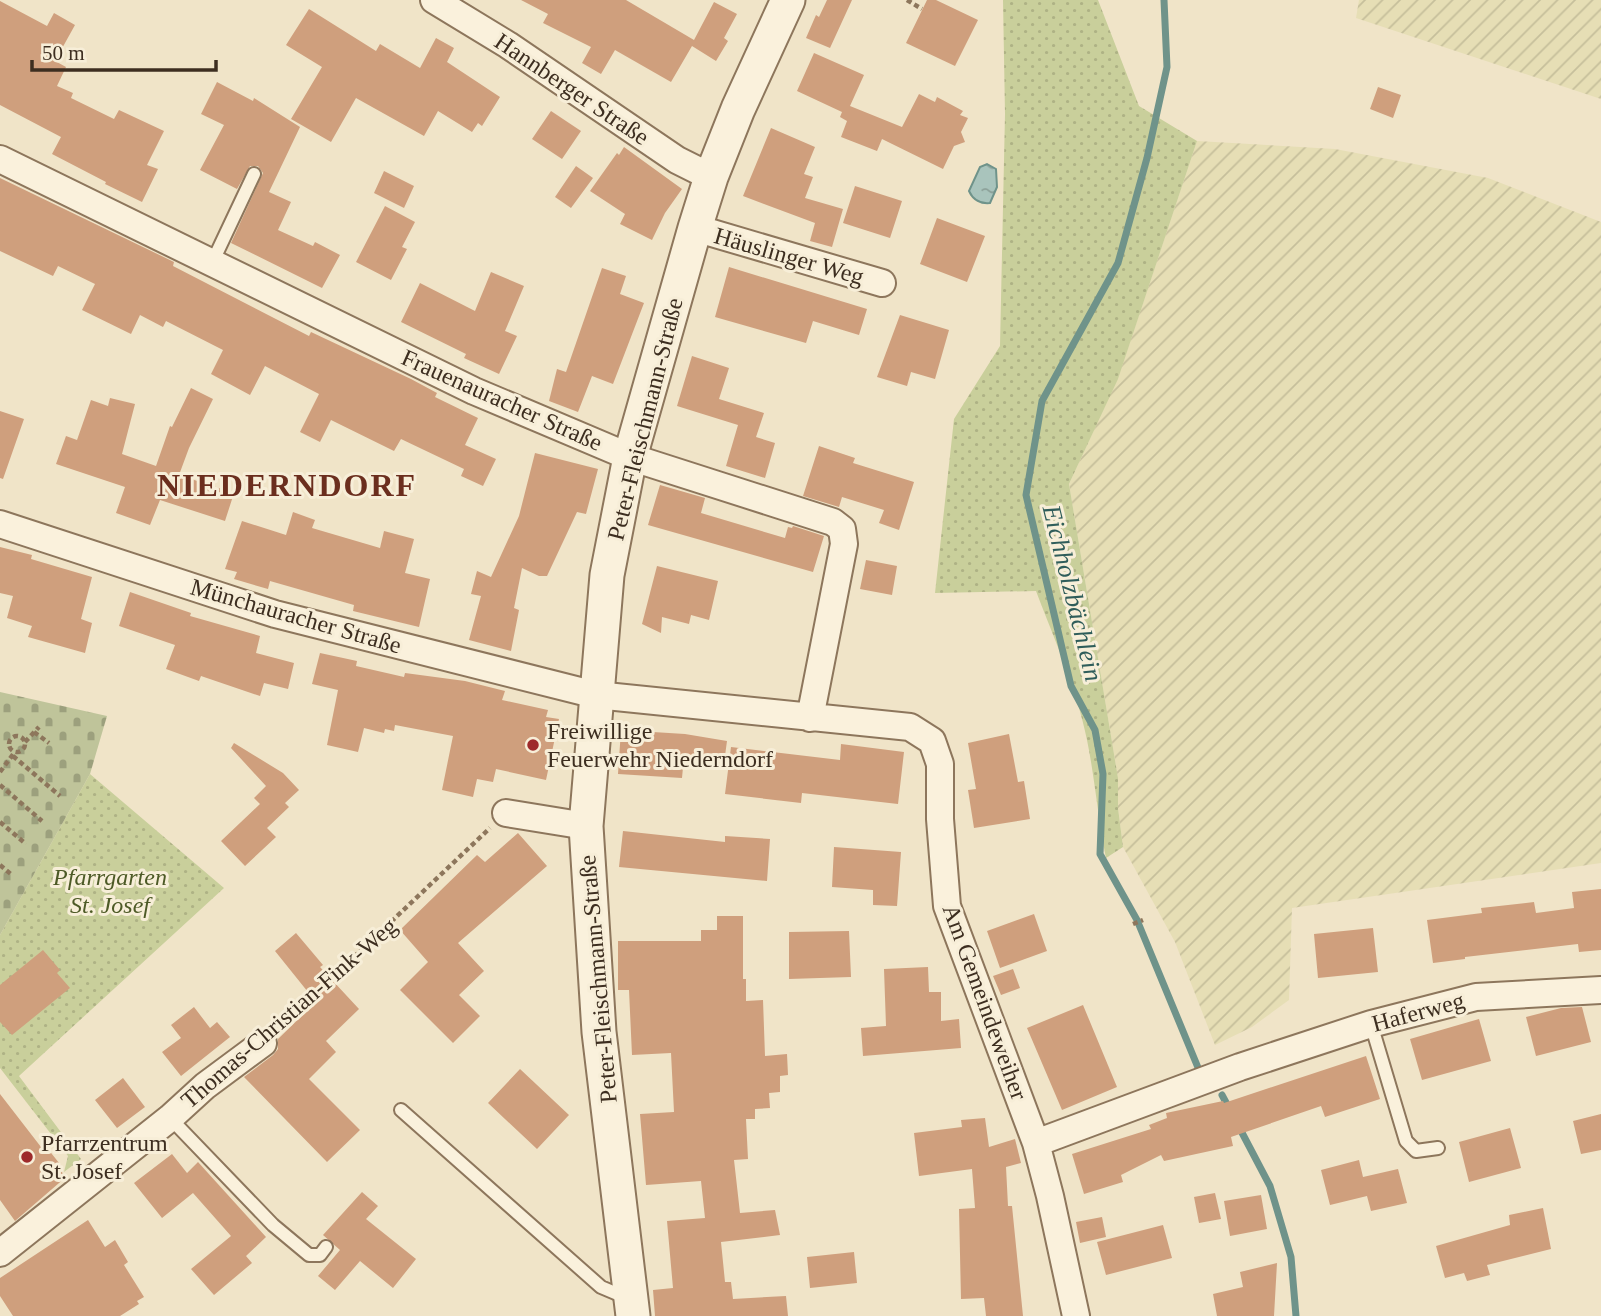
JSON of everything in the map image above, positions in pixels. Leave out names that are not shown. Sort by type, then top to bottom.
[{"type":"street","name":"Hannberger Straße","points":[[434,0],[508,45],[677,160],[711,177]]},
{"type":"street","name":"Peter-Fleischmann-Straße","points":[[632,1308],[599,1032],[586,826],[607,575],[630,457],[711,177],[738,109],[788,0]]},
{"type":"street","name":"Frauenauracher Straße","points":[[0,159],[474,391],[630,457],[833,522],[842,529],[844,544],[810,718]]},
{"type":"street","name":"Häuslinger Weg","points":[[695,228],[882,284]]},
{"type":"street","name":"Münchauracher Straße","points":[[0,524],[275,614],[596,695]]},
{"type":"street","name":"Am Gemeindeweiher","points":[[596,695],[910,727],[932,741],[940,764],[940,819],[947,906],[1036,1143],[1076,1316]]},
{"type":"street","points":[[506,813],[586,826]]},
{"type":"street","name":"Haferweg","points":[[1036,1143],[1240,1067],[1371,1024],[1476,997],[1601,990]]},
{"type":"street","name":"Thomas-Christian-Fink-Weg","points":[[0,1253],[170,1118],[205,1086],[263,1043]]},
{"type":"lane","points":[[212,262],[254,174]]},
{"type":"lane","points":[[1371,1024],[1406,1141],[1416,1151],[1438,1148]]},
{"type":"lane","points":[[401,1110],[601,1287],[632,1308]]},
{"type":"lane","points":[[170,1118],[264,1216],[309,1255],[320,1255],[326,1247]]},
{"type":"path","points":[[907,0],[922,9]]},
{"type":"path","points":[[0,772],[14,754],[22,750],[36,729],[48,743]]},
{"type":"path","points":[[25,742],[17,736],[12,738],[10,749],[60,796]]},
{"type":"path","points":[[0,742],[9,743]]},
{"type":"path","points":[[0,785],[42,821]]},
{"type":"path","name":"Thomas-Christian-Fink-Weg","points":[[263,1043],[506,813]]},
{"type":"path","points":[[0,822],[26,844]]},
{"type":"path","points":[[0,865],[12,875]]},
{"type":"path","points":[[1133,924],[1143,920]]},
{"type":"shaded area","points":[[1359,0],[1601,0],[1601,99],[1356,18]]},
{"type":"shaded area","points":[[1197,141],[1335,149],[1488,178],[1601,222],[1601,863],[1292,908],[1289,1000],[1252,1027],[1215,1045],[1175,942],[1123,847],[1118,808],[1118,778],[1069,484],[1118,378]]},
{"type":"green space","points":[[1003,0],[1098,0],[1139,106],[1197,141],[1118,379],[1069,484],[1118,778],[1118,808],[1123,847],[1106,858],[1083,721],[1036,591],[935,593],[954,419],[1000,346],[1005,114]]},
{"type":"green space","points":[[0,692],[107,716],[90,774],[0,935]]},
{"type":"green space","name":"Pfarrgarten St. Josef","points":[[90,774],[224,888],[19,1076],[81,1159],[64,1172],[68,1156],[0,1068],[0,935]]},
{"type":"water","points":[[987,164],[996,169],[997,187],[990,203],[980,202],[969,191],[980,167]]},
{"type":"building","points":[[521,0],[626,0],[694,40],[714,2],[737,14],[724,38],[728,41],[716,61],[692,46],[671,82],[615,50],[601,74],[582,63],[591,47],[543,23],[548,14]]},
{"type":"building","points":[[827,0],[852,0],[830,48],[806,38],[816,15],[819,17]]},
{"type":"building","points":[[927,0],[936,0],[978,20],[955,66],[906,43]]},
{"type":"building","points":[[0,1],[47,26],[54,13],[75,25],[55,61],[66,67],[57,86],[73,93],[71,98],[114,119],[119,110],[164,131],[147,165],[158,169],[142,202],[52,154],[61,137],[0,105]]},
{"type":"building","points":[[309,9],[376,51],[380,44],[420,68],[436,38],[454,48],[447,62],[500,97],[482,126],[478,123],[472,132],[438,111],[424,136],[356,98],[331,142],[291,119],[322,67],[286,45]]},
{"type":"building","points":[[814,53],[864,75],[850,106],[902,127],[919,94],[935,102],[937,97],[963,111],[960,115],[968,118],[961,132],[965,142],[954,146],[943,169],[882,139],[877,151],[841,137],[847,121],[840,117],[842,112],[797,91]]},
{"type":"building","points":[[217,82],[253,101],[254,98],[300,127],[269,192],[291,202],[278,230],[313,246],[315,242],[340,255],[322,288],[231,243],[263,173],[258,166],[250,166],[237,189],[200,170],[224,125],[201,114]]},
{"type":"building","points":[[1378,87],[1401,95],[1393,118],[1370,109]]},
{"type":"building","points":[[551,111],[581,131],[562,159],[532,139]]},
{"type":"building","points":[[771,128],[815,147],[804,174],[813,177],[805,198],[843,209],[832,247],[810,241],[815,223],[743,196]]},
{"type":"building","points":[[624,147],[682,189],[665,213],[652,240],[620,224],[625,214],[590,191]]},
{"type":"building","points":[[576,166],[593,178],[571,208],[555,197]]},
{"type":"building","points":[[384,171],[414,186],[404,208],[374,193]]},
{"type":"building","points":[[0,178],[174,262],[173,266],[309,336],[311,332],[411,379],[437,393],[435,397],[478,418],[465,445],[496,459],[483,486],[461,476],[464,469],[401,439],[394,451],[331,420],[320,442],[300,432],[319,394],[265,366],[250,395],[211,374],[223,350],[166,321],[163,327],[140,315],[131,334],[82,310],[95,284],[58,266],[53,276],[0,251]]},
{"type":"building","points":[[855,186],[902,201],[890,238],[843,223]]},
{"type":"building","points":[[385,206],[415,222],[402,247],[407,249],[391,280],[356,262]]},
{"type":"building","points":[[937,218],[985,236],[967,282],[920,264]]},
{"type":"building","points":[[729,267],[867,309],[859,335],[813,321],[806,343],[715,317]]},
{"type":"building","points":[[602,268],[626,276],[620,294],[644,303],[613,384],[592,376],[578,412],[549,401],[557,369],[566,372]]},
{"type":"building","points":[[491,272],[524,286],[505,331],[517,336],[499,374],[464,358],[466,354],[401,322],[420,283],[475,311]]},
{"type":"building","points":[[900,315],[949,330],[935,379],[911,372],[907,386],[877,377]]},
{"type":"building","points":[[692,356],[729,368],[719,399],[764,413],[756,437],[775,443],[765,478],[726,466],[738,425],[677,406]]},
{"type":"building","points":[[191,388],[213,399],[179,475],[234,493],[225,521],[160,500],[150,525],[116,513],[125,487],[56,464],[66,436],[77,440],[91,400],[108,406],[110,398],[135,404],[122,454],[156,466],[170,426],[172,427]]},
{"type":"building","points":[[0,411],[24,419],[3,479],[0,478]]},
{"type":"building","points":[[819,446],[855,458],[853,463],[914,482],[899,530],[879,523],[884,510],[842,497],[839,507],[803,496]]},
{"type":"building","points":[[535,453],[598,469],[586,514],[577,512],[547,576],[539,576],[522,568],[514,608],[519,610],[511,651],[469,640],[481,596],[471,594],[477,571],[491,577],[519,516]]},
{"type":"building","points":[[660,485],[705,498],[701,513],[785,538],[788,527],[793,526],[824,536],[813,572],[648,525]]},
{"type":"building","points":[[293,512],[315,520],[312,528],[380,548],[384,531],[414,539],[405,573],[430,579],[419,627],[353,611],[354,605],[270,581],[268,589],[234,579],[237,572],[225,569],[242,521],[286,535]]},
{"type":"building","points":[[0,547],[32,555],[31,559],[92,577],[81,619],[92,623],[85,653],[28,637],[32,626],[7,618],[13,596],[0,593]]},
{"type":"building","points":[[866,560],[897,566],[892,595],[860,589]]},
{"type":"building","points":[[657,566],[718,581],[709,620],[691,615],[689,624],[662,617],[661,633],[642,624]]},
{"type":"building","points":[[130,592],[191,613],[190,616],[260,636],[256,653],[294,663],[288,689],[264,683],[260,696],[201,676],[199,681],[166,669],[175,645],[119,626]]},
{"type":"building","points":[[320,653],[357,661],[356,666],[404,677],[405,673],[465,681],[505,691],[502,700],[548,710],[546,717],[559,719],[546,780],[496,769],[493,782],[477,779],[473,797],[442,790],[453,736],[395,725],[394,731],[385,729],[384,733],[364,728],[358,752],[327,745],[338,690],[312,684]]},
{"type":"building","points":[[621,730],[685,734],[727,741],[724,763],[684,757],[682,778],[618,774]]},
{"type":"building","points":[[1009,734],[1018,782],[1024,781],[1030,819],[974,828],[968,790],[976,789],[968,743]]},
{"type":"building","points":[[234,743],[283,773],[299,790],[285,803],[289,807],[267,828],[276,837],[245,866],[221,841],[260,804],[254,798],[266,786],[231,748]]},
{"type":"building","points":[[841,744],[904,752],[898,804],[802,793],[801,803],[725,794],[731,747],[840,760]]},
{"type":"building","points":[[623,831],[725,842],[725,836],[770,839],[767,881],[619,867]]},
{"type":"building","points":[[518,833],[547,866],[458,943],[484,971],[459,995],[480,1016],[453,1043],[400,990],[428,962],[400,930],[477,855],[485,862]]},
{"type":"building","points":[[834,847],[901,852],[897,906],[873,905],[873,890],[832,887]]},
{"type":"building","points":[[1601,889],[1601,950],[1579,952],[1578,944],[1433,963],[1427,920],[1482,913],[1481,908],[1534,902],[1536,913],[1574,908],[1572,892]]},
{"type":"building","points":[[1034,914],[1047,951],[1000,968],[987,931]]},
{"type":"building","points":[[717,916],[743,916],[743,979],[746,979],[746,1001],[763,1000],[765,1056],[787,1054],[788,1075],[780,1076],[780,1092],[769,1093],[770,1108],[755,1109],[755,1119],[746,1119],[748,1159],[734,1160],[740,1213],[775,1210],[780,1235],[721,1242],[725,1282],[731,1282],[733,1299],[786,1296],[788,1316],[655,1316],[653,1290],[673,1288],[667,1221],[705,1218],[701,1181],[646,1185],[640,1114],[674,1112],[671,1053],[632,1055],[629,990],[618,990],[618,941],[701,941],[701,930],[717,930]]},
{"type":"building","points":[[1373,928],[1378,972],[1318,978],[1314,934]]},
{"type":"building","points":[[849,931],[851,977],[789,979],[789,932]]},
{"type":"building","points":[[296,933],[323,965],[320,967],[359,1009],[326,1041],[336,1052],[309,1079],[360,1130],[327,1162],[244,1077],[273,1055],[278,1049],[278,1039],[316,1002],[275,951]]},
{"type":"building","points":[[43,950],[60,970],[57,973],[70,988],[12,1035],[0,1022],[0,985]]},
{"type":"building","points":[[928,967],[929,992],[941,992],[941,1021],[959,1019],[961,1048],[863,1056],[861,1028],[886,1026],[884,969]]},
{"type":"building","points":[[1013,969],[1020,988],[1001,995],[993,976]]},
{"type":"building","points":[[1083,1005],[1117,1087],[1062,1110],[1027,1028]]},
{"type":"building","points":[[194,1007],[210,1028],[217,1022],[230,1037],[181,1076],[162,1052],[181,1038],[171,1025]]},
{"type":"building","points":[[1582,1007],[1591,1042],[1536,1056],[1526,1017],[1561,1008]]},
{"type":"building","points":[[1479,1019],[1491,1061],[1422,1080],[1410,1039]]},
{"type":"building","points":[[1366,1056],[1380,1099],[1325,1117],[1321,1106],[1231,1137],[1233,1146],[1164,1161],[1161,1155],[1121,1175],[1123,1182],[1084,1194],[1072,1154],[1151,1129],[1149,1125],[1167,1118],[1166,1113],[1223,1101],[1224,1103]]},
{"type":"building","points":[[520,1069],[569,1115],[537,1149],[488,1103]]},
{"type":"building","points":[[123,1078],[145,1107],[117,1128],[95,1100]]},
{"type":"building","name":"Pfarrzentrum St. Josef","points":[[0,1094],[41,1147],[44,1144],[63,1168],[60,1170],[66,1177],[15,1221],[0,1200]]},
{"type":"building","points":[[1601,1114],[1601,1150],[1581,1154],[1573,1121]]},
{"type":"building","points":[[985,1118],[989,1147],[1015,1139],[1021,1163],[1006,1167],[1008,1206],[1012,1206],[1023,1316],[986,1316],[984,1298],[961,1299],[959,1209],[975,1208],[972,1169],[919,1176],[914,1133],[962,1127],[961,1120]]},
{"type":"building","points":[[1510,1128],[1521,1168],[1469,1182],[1459,1142]]},
{"type":"building","points":[[172,1154],[187,1173],[198,1162],[266,1237],[246,1256],[252,1263],[214,1295],[191,1269],[231,1236],[193,1193],[162,1218],[134,1183]]},
{"type":"building","points":[[1359,1160],[1363,1177],[1398,1169],[1407,1203],[1371,1211],[1367,1196],[1330,1205],[1321,1170]]},
{"type":"building","points":[[362,1192],[378,1206],[366,1219],[416,1259],[393,1288],[360,1261],[335,1290],[318,1276],[340,1250],[323,1235]]},
{"type":"building","points":[[1215,1193],[1221,1219],[1199,1223],[1194,1197]]},
{"type":"building","points":[[1261,1195],[1267,1229],[1230,1236],[1224,1201]]},
{"type":"building","points":[[1543,1208],[1551,1249],[1487,1265],[1490,1275],[1467,1281],[1464,1273],[1445,1278],[1436,1246],[1510,1225],[1509,1215]]},
{"type":"building","points":[[1102,1217],[1106,1237],[1080,1243],[1076,1222]]},
{"type":"building","points":[[88,1220],[105,1247],[115,1240],[128,1262],[124,1265],[144,1297],[137,1301],[139,1304],[120,1316],[13,1316],[0,1296],[0,1278]]},
{"type":"building","points":[[1163,1225],[1172,1258],[1106,1275],[1097,1242]]},
{"type":"building","points":[[854,1252],[857,1283],[810,1288],[807,1257]]},
{"type":"building","points":[[1277,1263],[1274,1316],[1217,1316],[1213,1294],[1243,1287],[1240,1272]]},
{"type":"waterway","name":"Eichholzbächlein","points":[[1164,0],[1167,67],[1147,158],[1118,263],[1042,401],[1026,495],[1071,686],[1095,730],[1103,774],[1100,854],[1137,920],[1199,1070]]},
{"type":"waterway","name":"Eichholzbächlein","points":[[1222,1095],[1230,1110]]},
{"type":"waterway","name":"Eichholzbächlein","points":[[1239,1127],[1270,1186],[1291,1257],[1296,1316]]},
{"type":"place","name":"Freiwillige Feuerwehr Niederndorf","points":[[533,745]]},
{"type":"place","name":"Pfarrzentrum St. Josef","points":[[27,1157]]},
{"type":"district","name":"NIEDERNDORF","points":[[287,485]]}]
